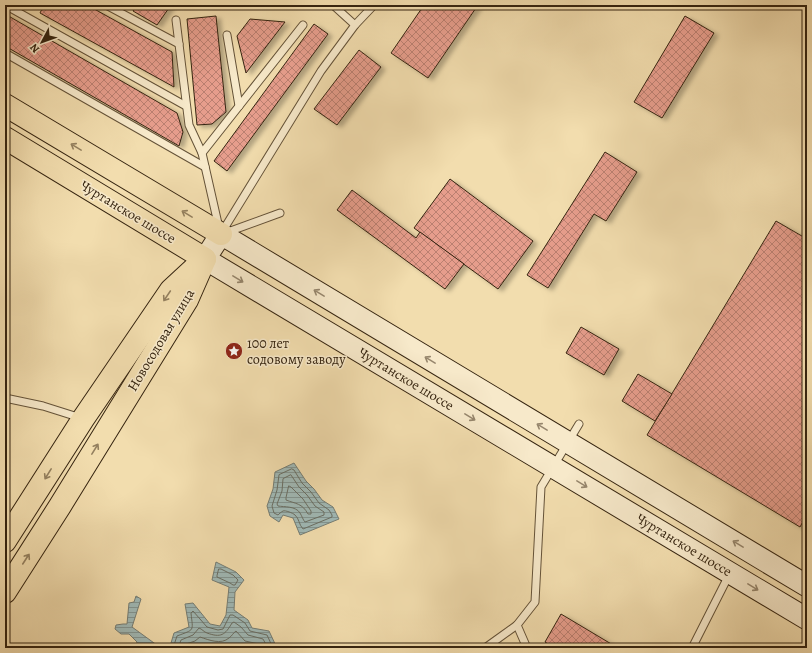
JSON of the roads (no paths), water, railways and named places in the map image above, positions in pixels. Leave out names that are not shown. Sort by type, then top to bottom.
[{"type":"main road","name":"Чуртанское шоссе","points":[[5,105],[221,234]]},
{"type":"main road","name":"Чуртанское шоссе","points":[[5,138],[205,259]]},
{"type":"main road","name":"Новосодовая улица","points":[[5,541],[83,419],[171,290],[205,259]]},
{"type":"main road","name":"Новосодовая улица","points":[[5,592],[187,300],[205,259]]},
{"type":"street","points":[[205,259],[221,234]]},
{"type":"street","name":"Чуртанское шоссе","points":[[221,234],[807,586]]},
{"type":"street","name":"Чуртанское шоссе","points":[[205,259],[807,619]]},
{"type":"lane","points":[[5,5],[186,106]]},
{"type":"lane","points":[[106,5],[178,44]]},
{"type":"lane","points":[[333,5],[355,25]]},
{"type":"lane","points":[[221,234],[321,71],[355,25],[374,5]]},
{"type":"lane","points":[[176,20],[189,125],[202,153],[221,234]]},
{"type":"lane","points":[[202,153],[303,25]]},
{"type":"lane","points":[[226,34],[239,106]]},
{"type":"lane","points":[[5,53],[205,167]]},
{"type":"lane","points":[[221,234],[280,213]]},
{"type":"lane","points":[[5,398],[43,406],[83,419]]},
{"type":"lane","points":[[485,648],[517,625],[535,602],[542,487],[579,424]]},
{"type":"lane","points":[[692,648],[730,573]]},
{"type":"lane","points":[[517,625],[528,648]]},
{"type":"water","points":[[294,463],[306,481],[322,500],[333,507],[339,519],[300,535],[293,518],[283,515],[279,522],[270,516],[267,506],[273,489],[275,472]]},
{"type":"water","points":[[216,562],[236,572],[244,580],[235,592],[234,610],[248,620],[252,628],[269,631],[277,648],[165,648],[171,643],[174,633],[189,627],[185,604],[193,603],[210,624],[220,626],[226,615],[229,587],[212,580]]},
{"type":"water","points":[[136,596],[141,599],[132,627],[161,648],[137,648],[137,642],[129,634],[121,634],[115,629],[116,625],[127,624],[129,603],[134,602]]},
{"type":"place","name":"100 лет содовому заводу","points":[[234,351]]}]
